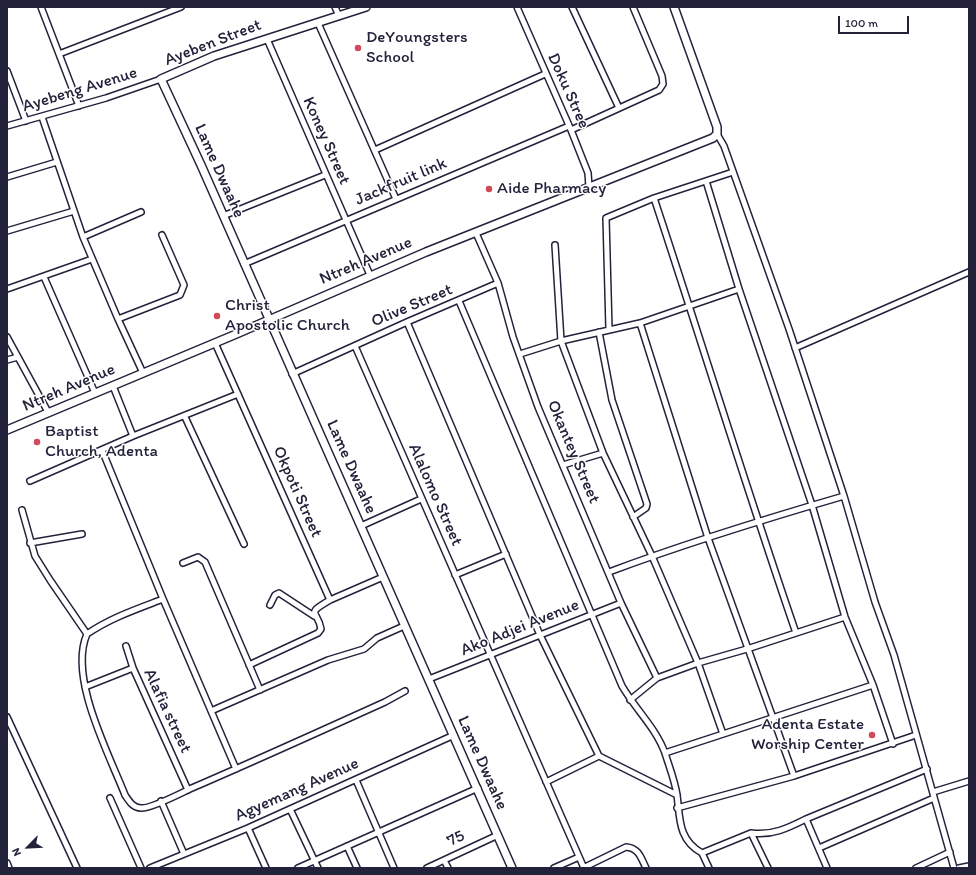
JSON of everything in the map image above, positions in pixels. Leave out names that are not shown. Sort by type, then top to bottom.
[{"type":"street","points":[[41,7],[79,106]]},
{"type":"street","points":[[59,54],[181,7]]},
{"type":"street","points":[[335,7],[339,16]]},
{"type":"street","name":"Ayeben Street","points":[[161,79],[214,56],[366,7]]},
{"type":"street","name":"Doku Stree","points":[[517,7],[545,74],[570,128],[588,173],[589,187]]},
{"type":"street","points":[[572,7],[619,108]]},
{"type":"street","name":"Jackfruit link","points":[[244,264],[659,90],[663,84],[662,76],[633,7]]},
{"type":"street","points":[[674,7],[698,69],[714,119],[717,134],[724,146],[795,348],[844,496],[875,602],[894,655],[954,868]]},
{"type":"street","points":[[318,23],[376,150],[396,199]]},
{"type":"street","name":"Koney Street","points":[[267,39],[345,221],[370,275]]},
{"type":"street","points":[[7,71],[26,121]]},
{"type":"street","points":[[376,150],[545,74]]},
{"type":"street","name":"Ayebeng Avenue","points":[[7,126],[79,106],[161,79]]},
{"type":"street","name":"Lame Dwaahe","points":[[161,79],[361,526],[404,626],[478,788],[512,868]]},
{"type":"street","points":[[42,117],[83,237],[143,373]]},
{"type":"street","name":"Ntreh Avenue","points":[[7,430],[215,343],[370,275],[701,143],[717,134]]},
{"type":"street","points":[[7,177],[57,162]]},
{"type":"street","points":[[609,329],[606,218],[654,198],[733,172]]},
{"type":"street","points":[[223,216],[325,175]]},
{"type":"street","points":[[706,181],[739,289],[812,505],[845,617],[873,685],[893,744]]},
{"type":"street","points":[[654,198],[690,306],[758,522],[796,633]]},
{"type":"street","points":[[7,231],[74,211]]},
{"type":"street","points":[[83,237],[141,212]]},
{"type":"street","name":"Okantey Street","points":[[476,233],[498,283],[513,337],[538,407],[621,603],[657,678]]},
{"type":"street","points":[[118,319],[180,295],[184,284],[162,235]]},
{"type":"street","points":[[555,245],[561,341],[603,453],[652,556],[698,663],[723,734]]},
{"type":"street","points":[[7,289],[92,259]]},
{"type":"street","points":[[795,348],[969,272]]},
{"type":"street","points":[[44,277],[95,393]]},
{"type":"street","name":"Olive Street","points":[[292,374],[498,283]]},
{"type":"street","points":[[520,354],[561,341],[640,323],[739,289]]},
{"type":"street","points":[[459,301],[622,686],[630,700],[652,727],[665,753],[677,795],[677,808],[685,838],[689,845],[702,853],[709,868]]},
{"type":"street","points":[[407,322],[540,636],[599,756],[677,795]]},
{"type":"street","points":[[640,323],[708,538],[794,776]]},
{"type":"street","points":[[598,332],[612,400],[647,504],[646,508],[633,517]]},
{"type":"street","points":[[7,337],[48,412]]},
{"type":"street","name":"Okpoti Street","points":[[215,343],[330,600]]},
{"type":"street","name":"Alalomo Street","points":[[355,346],[489,656],[584,868]]},
{"type":"street","points":[[7,360],[18,357]]},
{"type":"street","points":[[112,386],[134,436]]},
{"type":"street","points":[[30,481],[134,436],[185,417],[238,394]]},
{"type":"street","points":[[185,417],[244,544]]},
{"type":"street","points":[[102,450],[163,600],[236,769]]},
{"type":"street","points":[[563,465],[603,453]]},
{"type":"street","points":[[609,572],[652,556],[844,496]]},
{"type":"street","points":[[361,526],[421,499]]},
{"type":"street","points":[[22,510],[30,543],[35,556],[87,634]]},
{"type":"street","points":[[30,543],[82,534]]},
{"type":"street","points":[[455,575],[506,554]]},
{"type":"street","points":[[183,563],[198,557],[205,562],[260,690]]},
{"type":"street","points":[[314,616],[314,612],[319,607],[330,600],[383,577]]},
{"type":"street","points":[[249,665],[318,633],[321,629],[314,616],[279,593],[275,595],[270,605]]},
{"type":"street","points":[[163,600],[125,614],[87,634],[83,650],[85,687],[94,718],[130,802],[142,809],[236,769],[380,704],[405,691]]},
{"type":"street","name":"Ako Adjei Avenue","points":[[429,679],[621,603]]},
{"type":"street","points":[[630,700],[657,678],[698,663],[747,649],[845,617]]},
{"type":"street","points":[[211,711],[328,660],[344,654],[357,652],[370,645],[377,638],[404,626]]},
{"type":"street","points":[[126,646],[133,668]]},
{"type":"street","name":"Alafia street","points":[[85,687],[133,668],[188,790]]},
{"type":"street","points":[[665,753],[773,716],[873,685]]},
{"type":"street","points":[[7,717],[77,868]]},
{"type":"street","name":"Agyemang Avenue","points":[[150,868],[248,828],[454,735]]},
{"type":"street","points":[[677,808],[794,776],[893,744],[916,735]]},
{"type":"street","points":[[546,782],[599,756]]},
{"type":"street","points":[[702,853],[751,833],[773,833],[927,769]]},
{"type":"street","points":[[356,780],[394,868]]},
{"type":"street","points":[[933,792],[969,780]]},
{"type":"street","points":[[298,868],[478,788]]},
{"type":"street","points":[[110,798],[141,868]]},
{"type":"street","points":[[819,848],[934,798]]},
{"type":"street","points":[[161,801],[184,854]]},
{"type":"street","points":[[290,808],[318,868]]},
{"type":"street","points":[[806,819],[827,868]]},
{"type":"street","points":[[248,828],[266,868]]},
{"type":"street","points":[[751,833],[768,868]]},
{"type":"street","name":"75","points":[[427,868],[498,835]]},
{"type":"street","points":[[347,846],[357,868]]},
{"type":"street","points":[[584,868],[626,847],[633,848],[639,852],[646,868]]},
{"type":"street","points":[[916,868],[950,852]]},
{"type":"street","points":[[554,868],[579,857]]},
{"type":"street","points":[[444,860],[448,868]]},
{"type":"street","points":[[7,863],[9,868]]},
{"type":"street","points":[[959,868],[969,866]]},
{"type":"place","name":"DeYoungsters School","points":[[358,48]]},
{"type":"place","name":"Aide Pharmacy","points":[[489,189]]},
{"type":"place","name":"Christ Apostolic Church","points":[[217,316]]},
{"type":"place","name":"Baptist Church, Adenta","points":[[37,442]]},
{"type":"place","name":"Adenta Estate Worship Center","points":[[872,735]]}]
